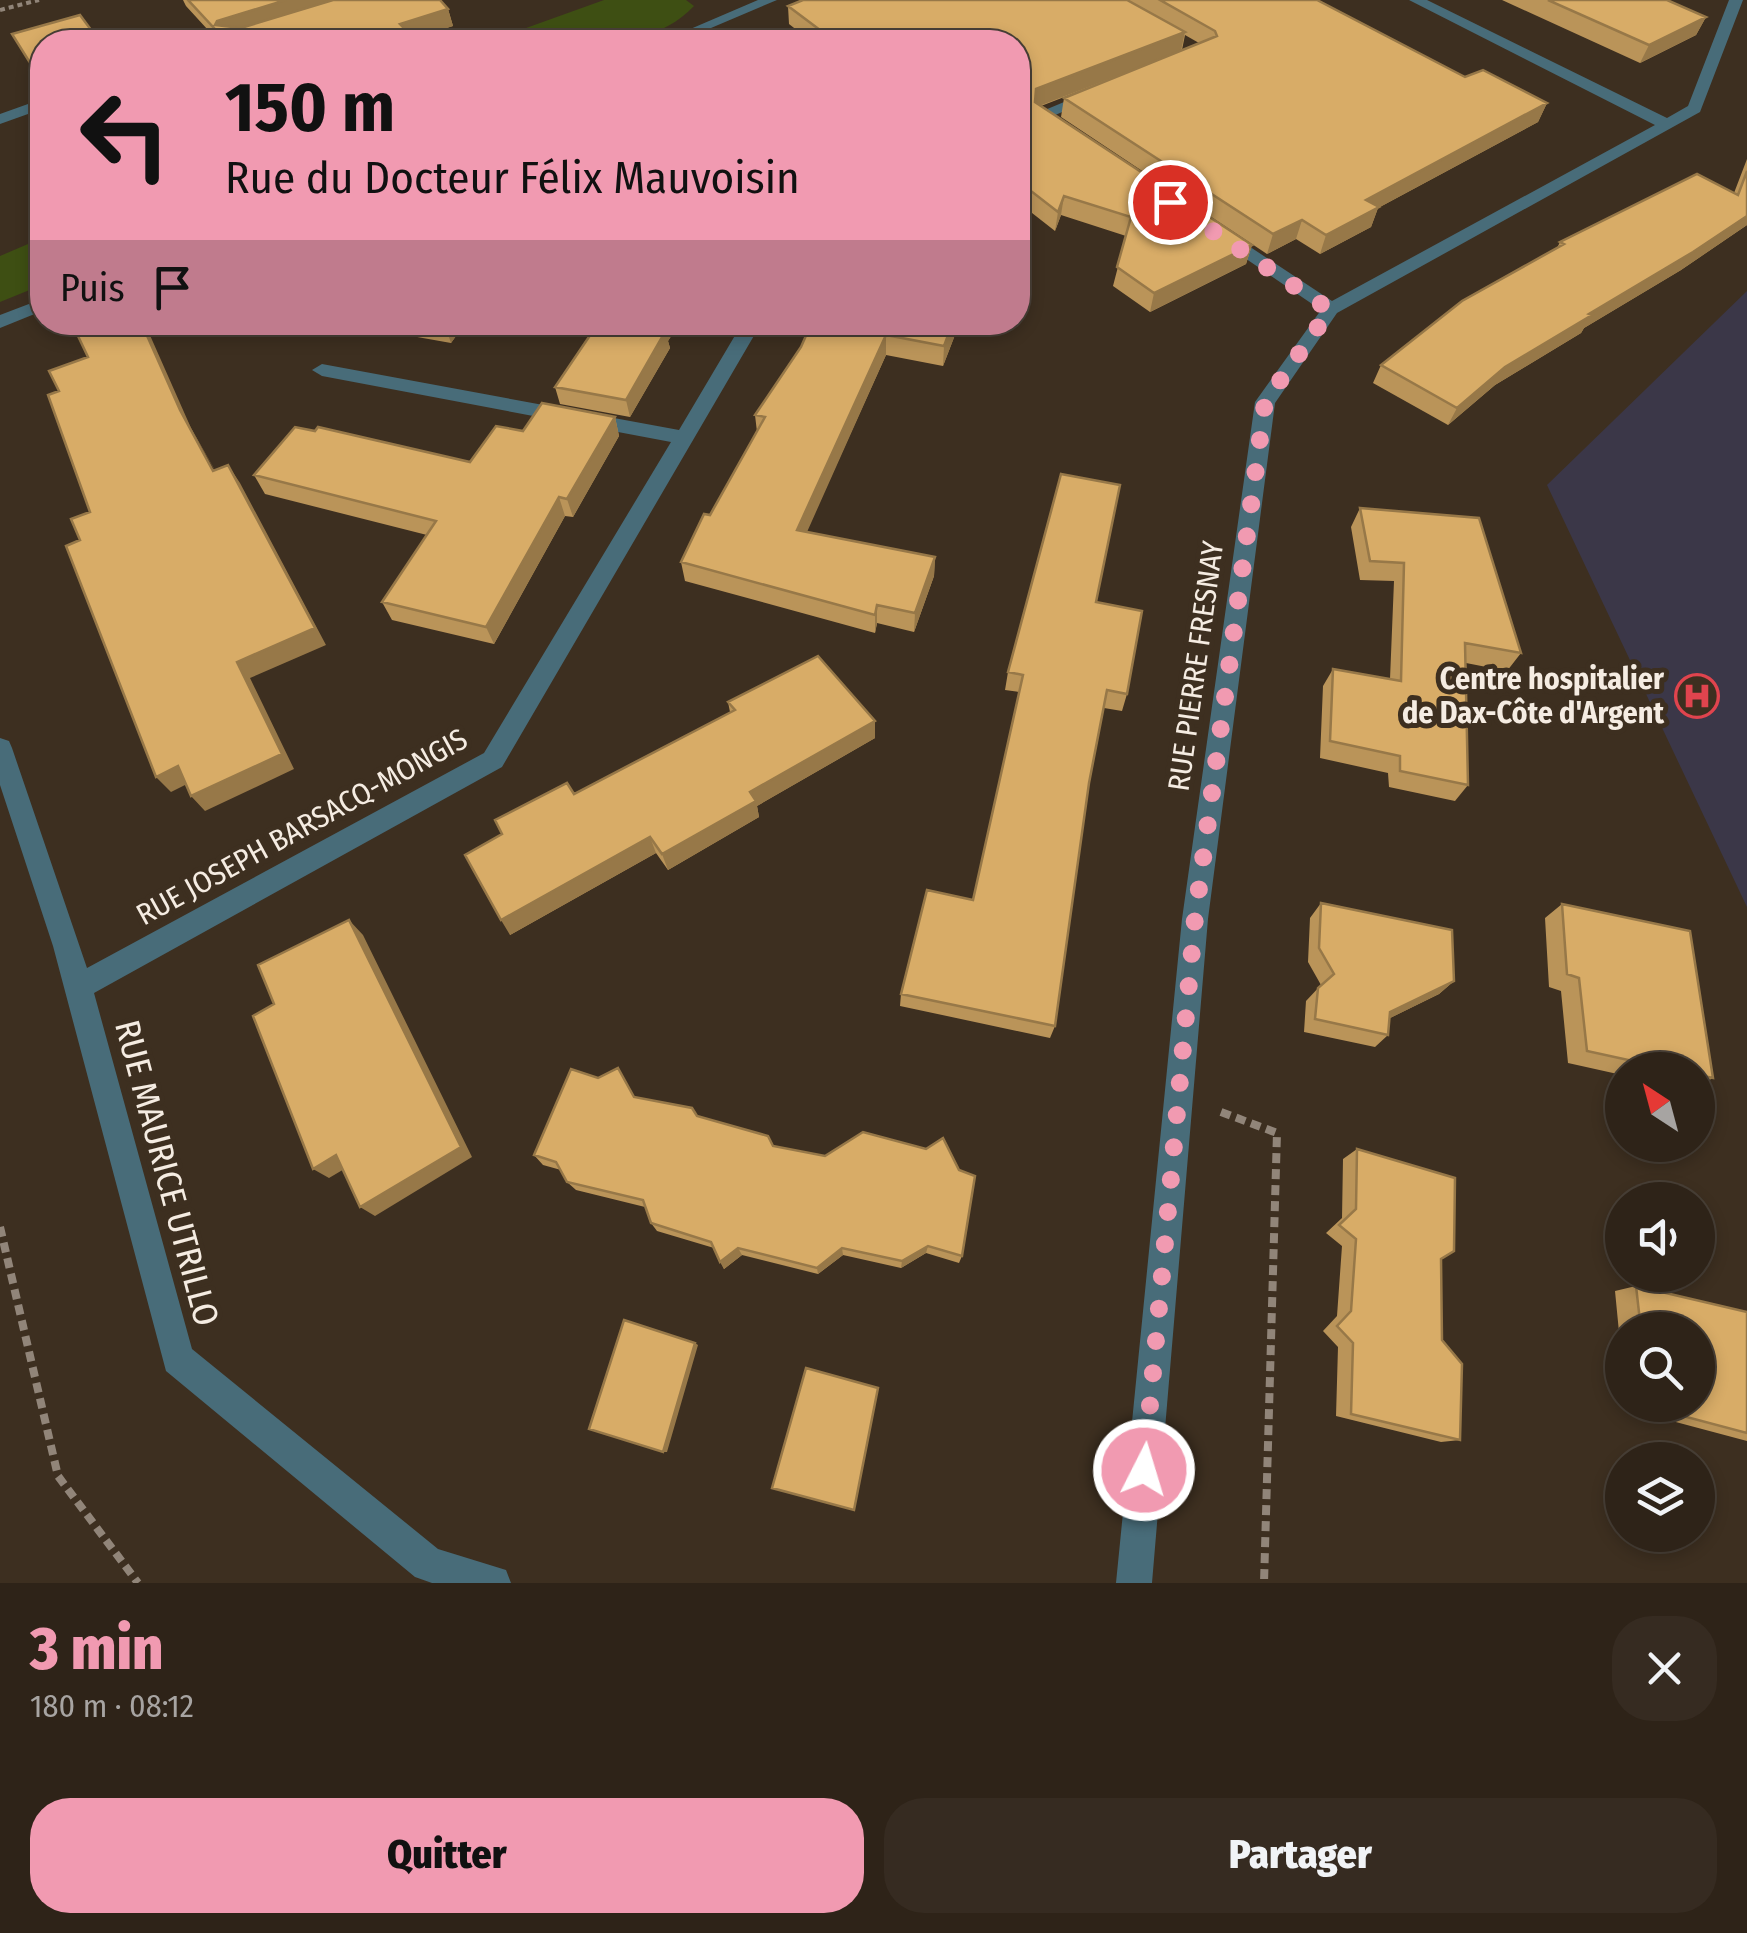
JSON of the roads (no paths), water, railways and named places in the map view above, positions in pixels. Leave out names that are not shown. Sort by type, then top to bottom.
[{"type":"street","points":[[731,0],[752,8]]},
{"type":"street","points":[[697,30],[770,0]]},
{"type":"street","points":[[1416,0],[1668,125]]},
{"type":"street","name":"RUE PIERRE FRESNAY","points":[[1134,1583],[1195,918],[1265,402],[1330,310],[1695,109],[1736,0]]},
{"type":"street","points":[[1073,137],[1041,115],[1112,88]]},
{"type":"street","points":[[0,118],[30,108]]},
{"type":"street","points":[[1202,223],[1330,310]]},
{"type":"street","points":[[0,322],[30,310]]},
{"type":"street","name":"RUE JOSEPH BARSACQ-MONGIS","points":[[78,987],[492,760],[745,335]]},
{"type":"street","points":[[322,370],[684,438]]},
{"type":"street","name":"RUE MAURICE UTRILLO","points":[[0,748],[78,987],[178,1359],[426,1574],[493,1583]]},
{"type":"place","name":"Centre hospitalier de Dax-Côte d'Argent","points":[[1697,696]]}]
